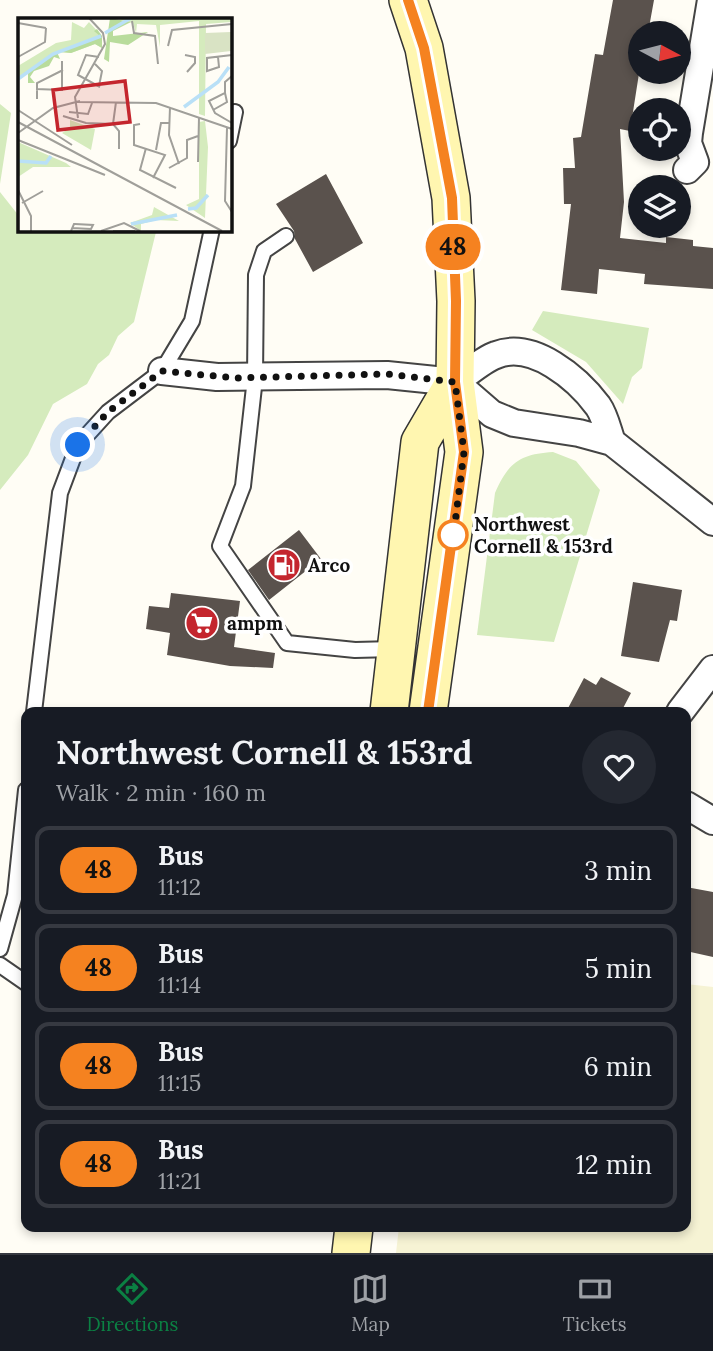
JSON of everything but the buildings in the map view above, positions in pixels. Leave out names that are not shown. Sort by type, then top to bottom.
[{"type":"main road","points":[[408,0],[424,48],[452,198],[456,301],[455,382],[464,452],[429,707]]},
{"type":"main road","points":[[390,707],[419,442],[455,382]]},
{"type":"main road","points":[[351,1253],[353,1232]]},
{"type":"street","points":[[698,169],[688,143],[711,0]]},
{"type":"street","points":[[455,382],[497,354],[521,352],[537,358],[570,376],[600,409],[612,442]]},
{"type":"street","points":[[162,371],[255,378],[387,374],[455,382],[492,414],[514,423],[579,433],[612,442],[713,522]]},
{"type":"street","points":[[684,707],[713,669]]},
{"type":"street","points":[[691,808],[713,821]]},
{"type":"lane","points":[[231,131],[235,112]]},
{"type":"lane","points":[[35,707],[60,493],[78,445],[108,412],[162,371],[192,321],[212,231]]},
{"type":"lane","points":[[286,236],[264,251],[256,275],[255,378],[243,486],[220,546],[287,643],[355,650],[396,649]]},
{"type":"lane","points":[[0,949],[15,895],[21,838]]},
{"type":"lane","points":[[0,965],[21,980]]},
{"type":"shaded area","points":[[691,985],[713,987],[713,1253],[396,1253],[398,1232],[691,1232]]},
{"type":"green space","points":[[0,104],[11,113],[0,184]]},
{"type":"green space","points":[[0,192],[18,215],[18,231],[156,232],[134,322],[118,336],[109,355],[98,364],[87,384],[53,404],[28,455],[0,490]]},
{"type":"green space","points":[[543,311],[649,328],[642,368],[632,377],[623,404],[586,362],[532,330]]},
{"type":"green space","points":[[553,452],[576,461],[600,490],[554,642],[477,635],[495,493],[505,474],[516,462],[532,455]]},
{"type":"bus line","name":"48","points":[[408,0],[424,48],[452,198],[456,301],[455,382],[464,452],[429,707]]},
{"type":"place","name":"Northwest Cornell & 153rd","points":[[453,535]]},
{"type":"place","name":"Arco","points":[[284,565]]},
{"type":"place","name":"ampm","points":[[202,623]]},
{"type":"route","points":[[78,445],[108,412],[162,371],[236,378],[387,374],[455,382],[464,452],[452,547],[453,535]]}]
